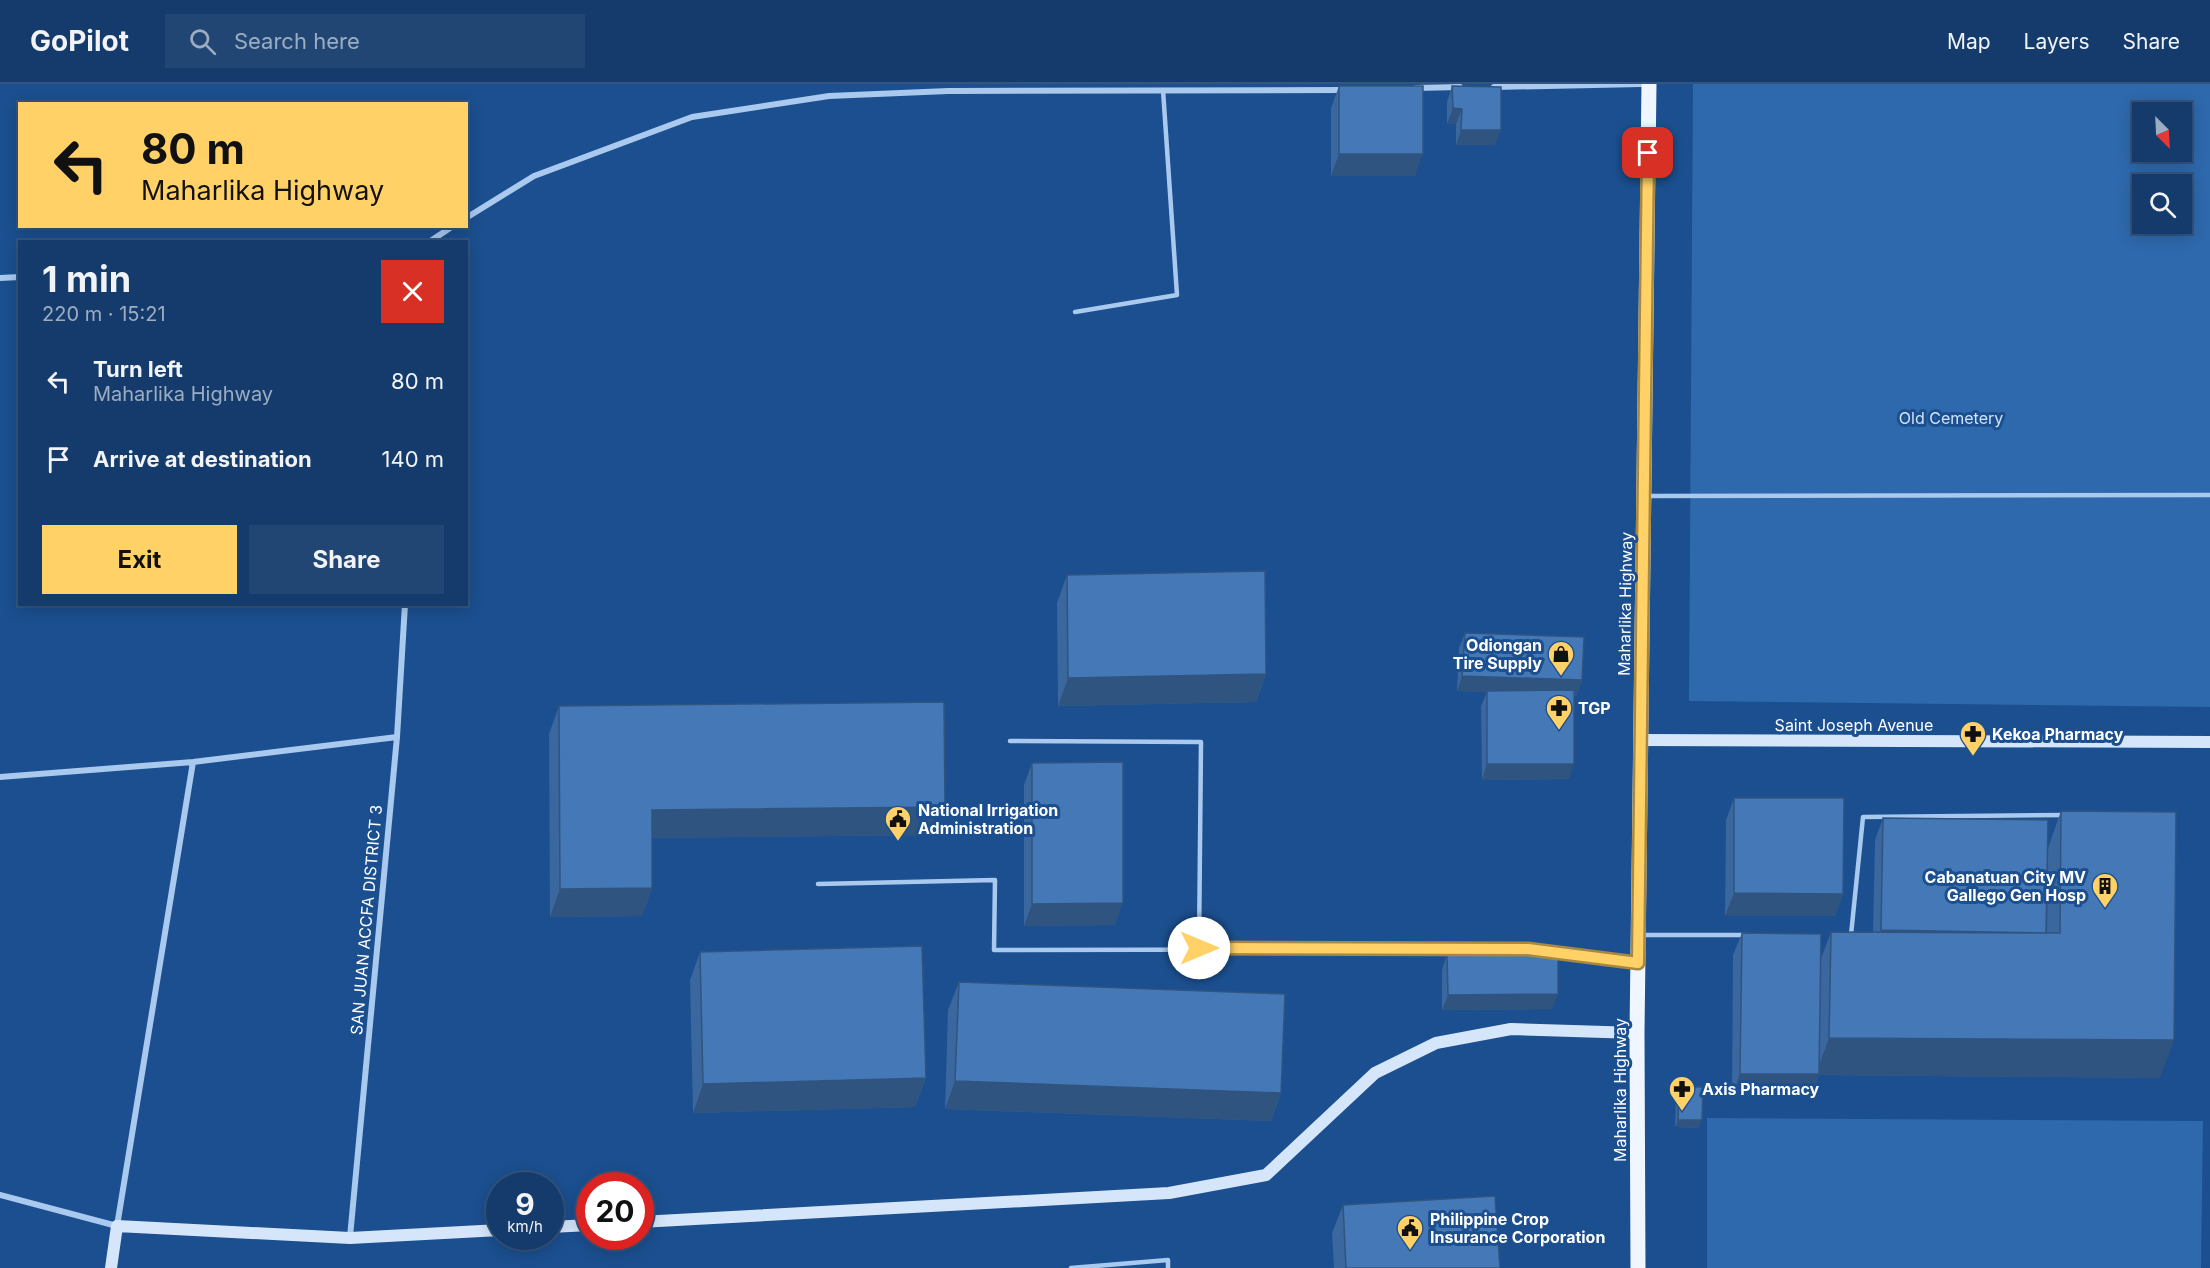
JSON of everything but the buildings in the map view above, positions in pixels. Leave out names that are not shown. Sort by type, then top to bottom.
[{"type":"main road","name":"Maharlika Highway","points":[[1638,1268],[1637,1033],[1649,84]]},
{"type":"street","points":[[1490,87],[1641,84]]},
{"type":"street","points":[[468,217],[534,176],[692,117],[829,96],[948,91],[1292,87],[1350,90]]},
{"type":"street","points":[[1408,88],[1467,87]]},
{"type":"street","points":[[432,240],[450,228]]},
{"type":"street","points":[[0,278],[18,278]]},
{"type":"street","name":"SAN JUAN ACCFA DISTRICT 3","points":[[350,1238],[397,737],[405,606]]},
{"type":"street","points":[[0,777],[193,762],[397,737]]},
{"type":"street","name":"Saint Joseph Avenue","points":[[1641,740],[2210,742]]},
{"type":"street","points":[[111,1268],[193,762]]},
{"type":"street","points":[[654,1221],[1169,1193],[1266,1175],[1374,1073],[1436,1043],[1511,1029],[1637,1033]]},
{"type":"street","points":[[0,1195],[117,1226],[350,1238],[486,1231]]},
{"type":"lane","points":[[1075,312],[1177,295],[1163,90]]},
{"type":"lane","points":[[1645,496],[2210,495]]},
{"type":"lane","points":[[1010,741],[1201,742],[1199,948]]},
{"type":"lane","points":[[1840,935],[1851,935],[1863,817],[2069,815]]},
{"type":"lane","points":[[818,884],[995,880],[994,950],[1528,949],[1638,963]]},
{"type":"lane","points":[[1638,935],[1757,935]]},
{"type":"lane","points":[[1071,1268],[1168,1260],[1168,1268]]},
{"type":"green space","name":"Old Cemetery","points":[[1693,84],[2210,84],[2210,707],[1689,701]]},
{"type":"green space","points":[[1707,1118],[2203,1121],[2201,1268],[1707,1268]]},
{"type":"place","name":"Odiongan Tire Supply","points":[[1561,677]]},
{"type":"place","name":"TGP","points":[[1559,731]]},
{"type":"place","name":"Kekoa Pharmacy","points":[[1973,757]]},
{"type":"place","name":"National Irrigation Administration","points":[[898,842]]},
{"type":"place","name":"Cabanatuan City MV Gallego Gen Hosp","points":[[2105,909]]},
{"type":"place","name":"Axis Pharmacy","points":[[1682,1112]]},
{"type":"place","name":"Philippine Crop Insurance Corporation","points":[[1410,1251]]},
{"type":"route","points":[[1199,948],[1528,949],[1638,963],[1648,153]]}]
